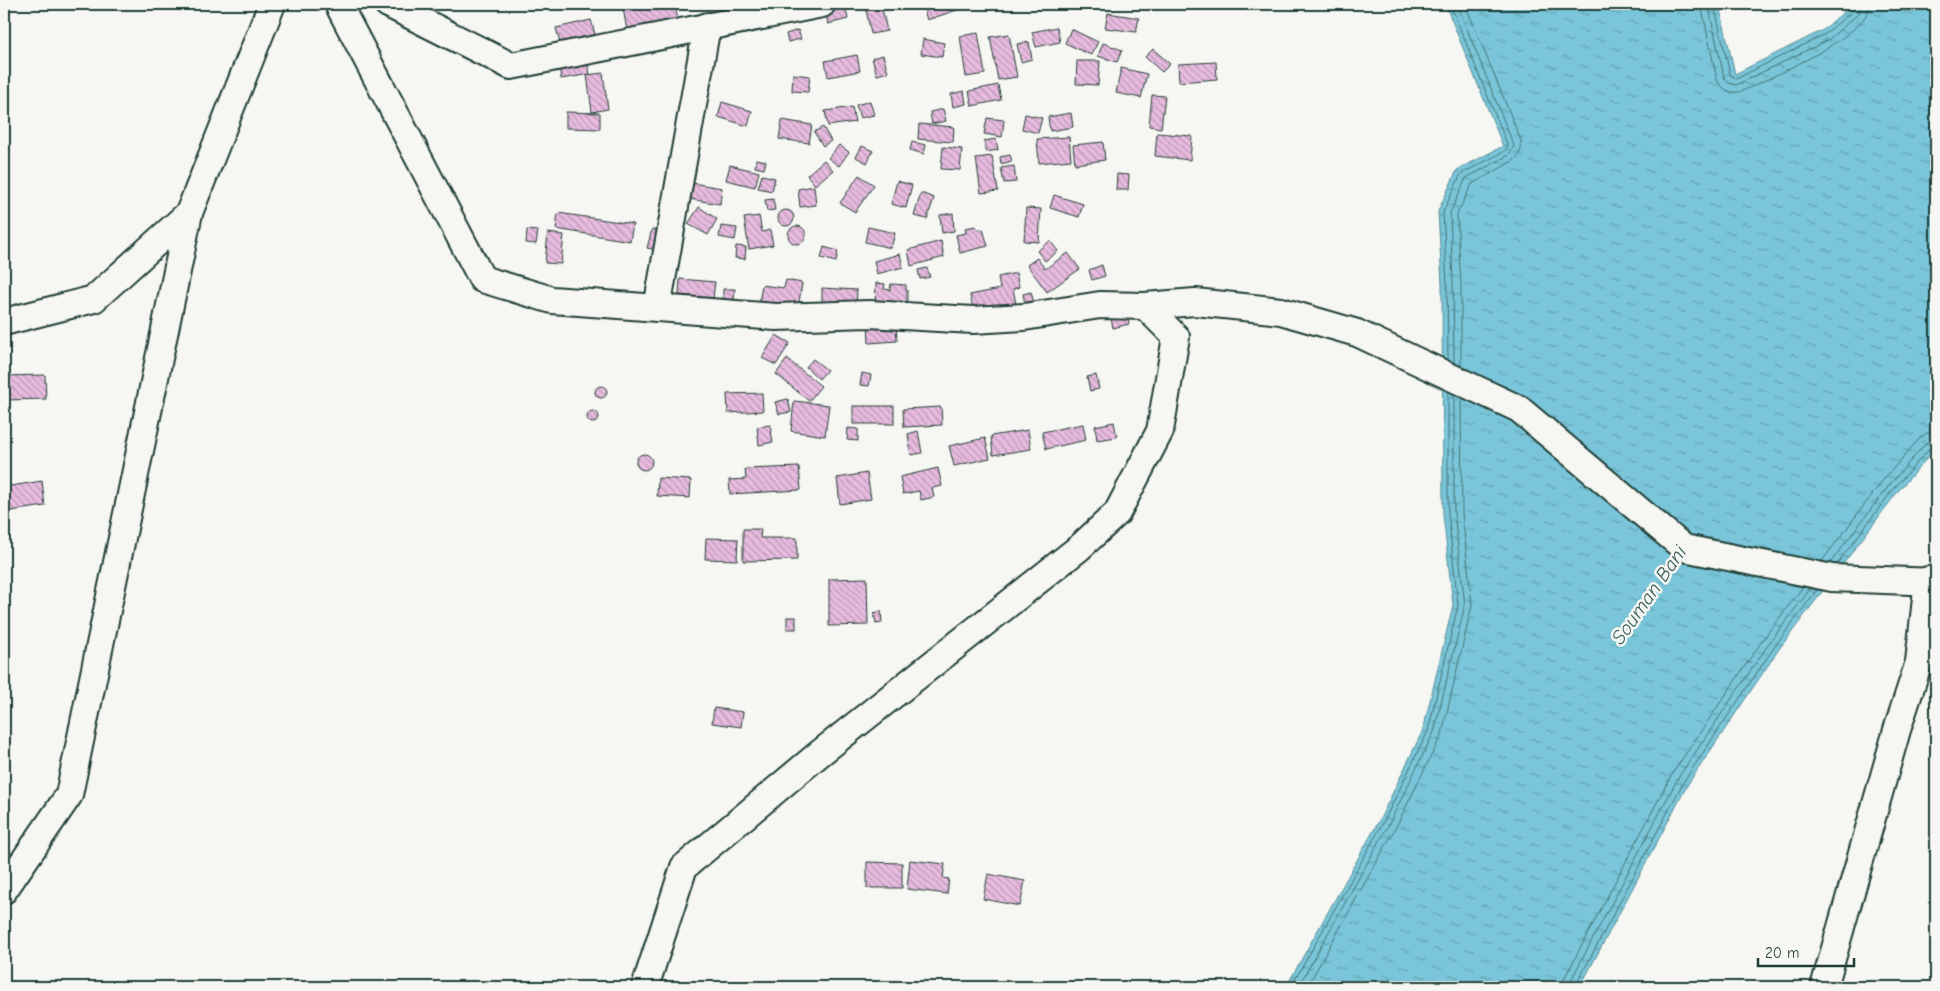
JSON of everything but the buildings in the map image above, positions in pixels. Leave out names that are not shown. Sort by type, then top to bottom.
[{"type":"street","points":[[4,890],[69,795],[189,213],[272,4]]},
{"type":"street","points":[[338,4],[482,278],[552,300],[776,317],[869,314],[973,320],[1024,317],[1100,306],[1145,306],[1195,302],[1281,311],[1357,333],[1519,409],[1684,548],[1832,578],[1932,581],[1920,662],[1897,730],[1824,987]]},
{"type":"street","points":[[388,4],[511,66],[822,4]]},
{"type":"street","points":[[657,308],[707,26]]},
{"type":"street","points":[[4,322],[94,299],[189,213]]},
{"type":"street","points":[[645,987],[684,867],[820,754],[1079,548],[1117,513],[1160,431],[1176,338],[1145,306]]},
{"type":"water","name":"Souman Bani","points":[[1445,4],[1719,4],[1735,74],[1823,30],[1853,4],[1936,4],[1936,448],[1899,490],[1779,649],[1688,784],[1580,987],[1286,987],[1380,819],[1423,730],[1453,605],[1443,514],[1442,285],[1438,211],[1457,170],[1503,146]]}]
